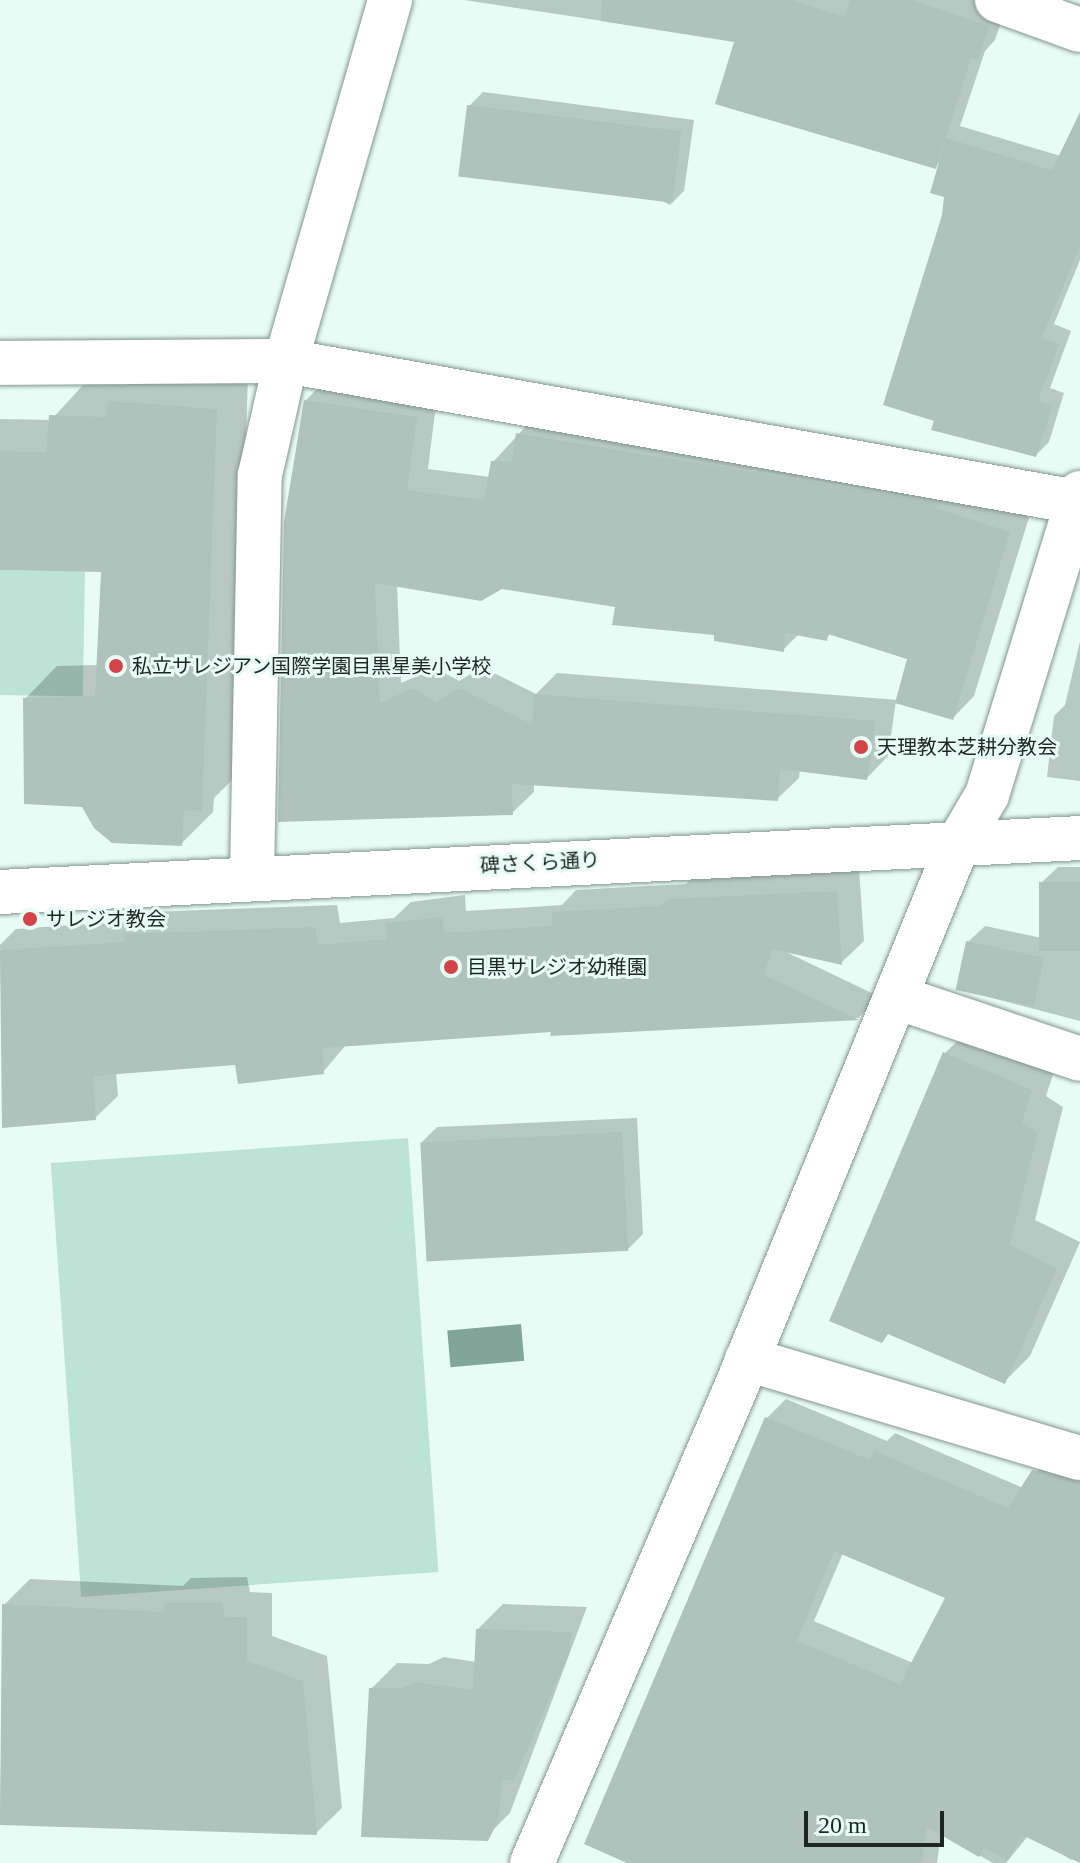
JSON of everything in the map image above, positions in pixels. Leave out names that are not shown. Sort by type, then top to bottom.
[{"type":"street","points":[[252,876],[260,475],[286,361],[390,0]]},
{"type":"street","points":[[997,0],[1080,30]]},
{"type":"street","points":[[0,363],[286,361],[1079,498],[987,795],[958,844],[747,1359],[532,1863]]},
{"type":"street","name":"碑さくら通り","points":[[0,892],[252,876],[1080,838]]},
{"type":"street","points":[[896,997],[1080,1059]]},
{"type":"street","points":[[747,1359],[1080,1458]]},
{"type":"shaded area","points":[[0,570],[85,571],[83,696],[0,695]]},
{"type":"shaded area","points":[[408,1138],[438,1572],[81,1597],[51,1163]]},
{"type":"shaded area","points":[[521,1324],[524,1361],[451,1367],[447,1330]]},
{"type":"building","points":[[602,0],[791,0],[845,17],[850,0],[912,0],[989,26],[978,60],[971,58],[936,169],[715,104],[734,42],[601,21]]},
{"type":"building","points":[[467,105],[681,131],[673,203],[458,176]]},
{"type":"building","points":[[1080,112],[1080,245],[1042,338],[1059,344],[1038,401],[1053,406],[1036,457],[931,430],[934,421],[883,405],[942,215],[944,197],[930,193],[946,138],[1052,170]]},
{"type":"building","points":[[304,400],[417,417],[407,490],[484,500],[491,461],[512,462],[516,433],[938,503],[936,508],[1010,532],[953,720],[895,703],[907,659],[828,634],[827,641],[785,633],[784,652],[714,641],[714,635],[612,625],[615,607],[502,589],[481,601],[375,583],[380,703],[413,688],[436,702],[459,688],[532,724],[534,694],[876,721],[867,780],[780,769],[778,801],[512,784],[513,815],[278,822],[284,522]]},
{"type":"building","name":"私立サレジアン国際学園目黒星美小学校","points":[[108,401],[217,409],[202,812],[184,810],[182,846],[112,843],[94,828],[82,807],[24,804],[23,698],[95,696],[101,572],[0,570],[0,451],[46,452],[49,415],[106,417]]},
{"type":"building","points":[[1039,882],[1080,882],[1080,951],[1039,951]]},
{"type":"building","points":[[837,891],[842,965],[772,949],[764,975],[859,1020],[550,1036],[551,1032],[323,1048],[324,1074],[238,1084],[235,1065],[93,1076],[96,1120],[2,1128],[0,950],[124,942],[125,934],[315,927],[318,945],[387,939],[386,923],[443,917],[444,933],[552,926],[552,912],[661,906],[667,899]]},
{"type":"building","points":[[966,941],[1044,958],[1034,1007],[956,990]]},
{"type":"building","points":[[943,1052],[1032,1090],[1022,1122],[1038,1133],[1010,1245],[1057,1269],[1005,1384],[888,1334],[882,1343],[829,1321]]},
{"type":"building","points":[[622,1132],[628,1251],[427,1261],[420,1143]]},
{"type":"building","points":[[765,1417],[870,1460],[874,1451],[1008,1508],[1032,1470],[1080,1482],[1080,1863],[1022,1835],[1008,1860],[984,1848],[979,1857],[927,1827],[922,1863],[627,1863],[584,1844]],"holes":[[[834,1551],[945,1598],[900,1684],[797,1641]]]},
{"type":"building","points":[[222,1602],[225,1617],[247,1617],[247,1661],[303,1681],[317,1835],[0,1825],[2,1604],[164,1612],[164,1603]]},
{"type":"building","points":[[476,1629],[572,1632],[569,1654],[514,1780],[502,1781],[499,1819],[488,1841],[361,1837],[369,1688],[402,1688],[417,1682],[473,1690]]},
{"type":"place","name":"私立サレジアン国際学園目黒星美小学校","points":[[116,666]]},
{"type":"place","name":"天理教本芝耕分教会","points":[[861,747]]},
{"type":"place","name":"サレジオ教会","points":[[30,919]]},
{"type":"place","name":"目黒サレジオ幼稚園","points":[[451,967]]}]
